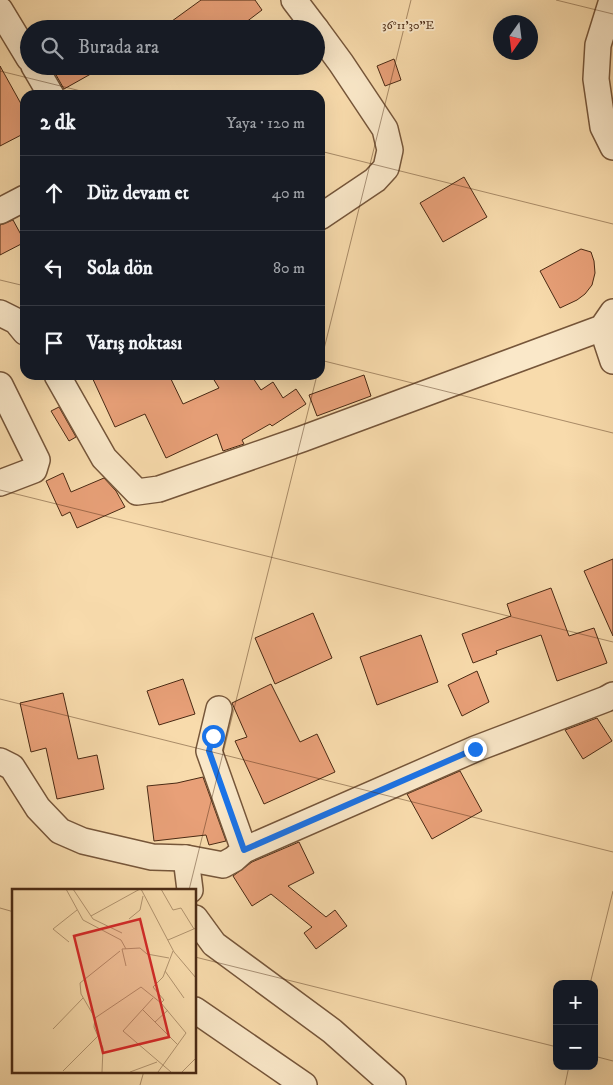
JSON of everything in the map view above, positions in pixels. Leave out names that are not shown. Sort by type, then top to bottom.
[{"type":"street","points":[[294,0],[309,20]]},
{"type":"street","points":[[612,0],[598,46],[596,79],[603,127],[613,147]]},
{"type":"street","points":[[0,10],[20,43]]},
{"type":"street","points":[[325,41],[386,129],[390,150],[386,168],[375,180],[325,214]]},
{"type":"street","points":[[39,75],[48,90]]},
{"type":"street","points":[[0,211],[20,201]]},
{"type":"street","points":[[0,313],[16,321],[20,326]]},
{"type":"street","points":[[60,380],[104,458],[138,492],[159,490],[302,439],[608,320],[613,361]]},
{"type":"street","points":[[0,385],[37,460],[34,470],[0,483]]},
{"type":"street","points":[[0,762],[12,767],[38,808],[60,831],[83,841],[152,857],[186,858],[223,865],[234,860],[244,850],[475,749],[606,699],[613,694]]},
{"type":"street","points":[[219,708],[209,751],[244,850]]},
{"type":"street","points":[[186,858],[190,889]]},
{"type":"street","points":[[196,919],[214,944],[332,1032],[393,1085]]},
{"type":"street","points":[[196,1011],[304,1085]]},
{"type":"building","points":[[201,0],[255,0],[262,10],[249,20],[173,20]]},
{"type":"building","points":[[394,59],[401,80],[385,86],[377,66]]},
{"type":"building","points":[[0,66],[20,102],[20,136],[0,146]]},
{"type":"building","points":[[56,75],[89,75],[64,89]]},
{"type":"building","points":[[464,177],[487,217],[443,242],[420,203]]},
{"type":"building","points":[[13,220],[20,233],[20,245],[0,255],[0,225]]},
{"type":"building","points":[[581,249],[591,252],[594,261],[595,273],[592,285],[577,300],[560,308],[540,271]]},
{"type":"building","points":[[364,375],[371,396],[317,416],[309,395]]},
{"type":"building","points":[[93,380],[171,380],[183,404],[219,388],[214,380],[254,380],[261,390],[273,382],[283,398],[296,389],[306,404],[272,426],[270,424],[242,440],[244,444],[223,451],[217,434],[166,458],[145,414],[115,427]]},
{"type":"building","points":[[59,407],[76,437],[69,441],[51,411]]},
{"type":"building","points":[[63,473],[71,492],[104,478],[116,491],[125,507],[77,528],[70,512],[62,516],[46,481]]},
{"type":"building","points":[[613,559],[613,636],[584,571]]},
{"type":"building","points":[[551,588],[569,636],[594,628],[607,663],[557,681],[541,635],[496,651],[497,654],[473,663],[462,634],[511,616],[507,604]]},
{"type":"building","points":[[313,613],[332,658],[275,684],[255,638]]},
{"type":"building","points":[[421,635],[438,682],[377,705],[360,657]]},
{"type":"building","points":[[477,671],[489,702],[462,716],[448,685]]},
{"type":"building","points":[[183,679],[195,714],[159,725],[147,691]]},
{"type":"building","points":[[271,684],[300,742],[317,734],[335,772],[264,804],[235,741],[247,737],[232,703]]},
{"type":"building","points":[[63,693],[78,759],[97,755],[104,789],[57,799],[46,748],[31,752],[20,703]]},
{"type":"building","points":[[597,718],[612,741],[583,759],[565,730]]},
{"type":"building","points":[[460,771],[482,811],[432,839],[407,794]]},
{"type":"building","points":[[203,777],[226,841],[209,845],[206,835],[154,841],[147,786],[177,783]]},
{"type":"building","points":[[299,842],[314,873],[288,886],[326,917],[335,910],[347,926],[316,949],[304,933],[312,927],[271,894],[252,906],[233,876],[252,862]]},
{"type":"route","points":[[213,736],[209,751],[244,850],[475,749]]}]
